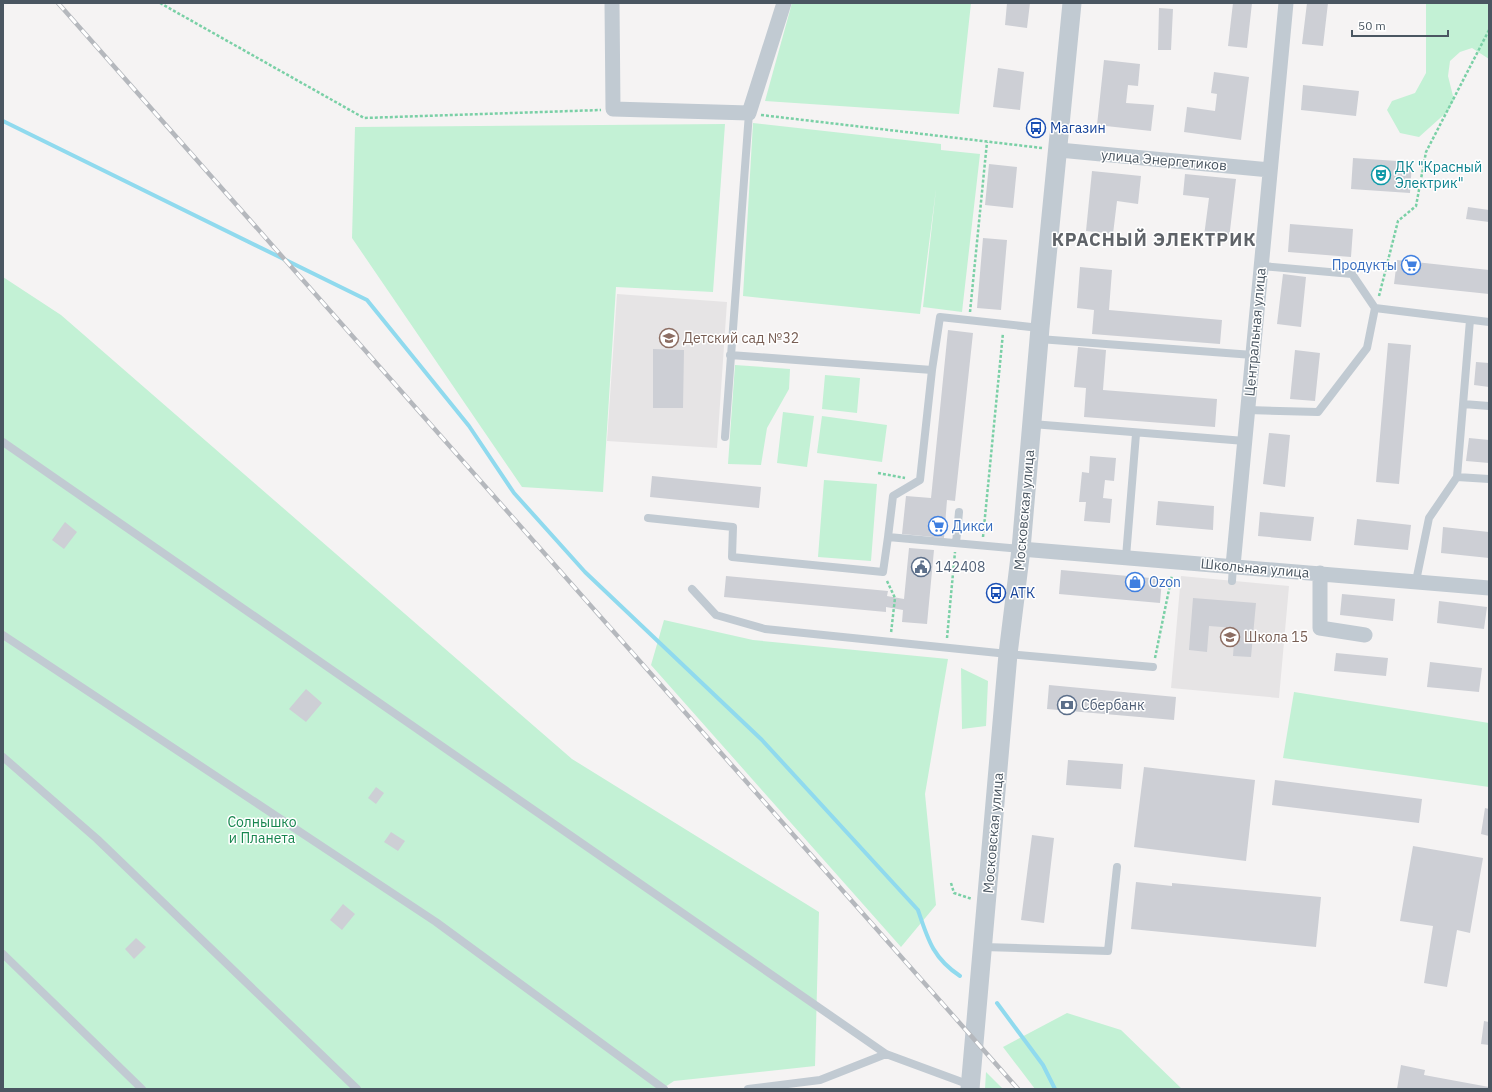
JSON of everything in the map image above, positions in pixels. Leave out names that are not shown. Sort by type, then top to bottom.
[{"type":"street","points":[[612,3],[613,109],[749,113],[784,3]]},
{"type":"street","name":"Московская улица","points":[[970,1087],[1008,654],[1021,549],[1072,3]]},
{"type":"street","name":"Центральная улица","points":[[1233,566],[1286,3]]},
{"type":"street","name":"улица Энергетиков","points":[[1059,150],[1270,170]]},
{"type":"street","name":"Школьная улица","points":[[1021,549],[1489,588]]},
{"type":"street","points":[[1320,573],[1320,628],[1365,635]]},
{"type":"lane","points":[[725,437],[749,113]]},
{"type":"lane","points":[[1248,410],[1318,412],[1367,348],[1375,308],[1352,274],[1262,266]]},
{"type":"lane","points":[[1375,308],[1489,322]]},
{"type":"lane","points":[[648,518],[733,527],[732,557],[883,572],[894,496],[920,480],[932,370],[940,317],[1004,324],[1040,333],[1253,355]]},
{"type":"lane","points":[[1416,582],[1429,518],[1457,476],[1470,320]]},
{"type":"lane","points":[[730,355],[932,370]]},
{"type":"lane","points":[[1463,404],[1489,406]]},
{"type":"lane","points":[[1032,424],[1136,434],[1245,441]]},
{"type":"lane","points":[[1126,557],[1136,434]]},
{"type":"lane","points":[[3,442],[886,1054],[970,1087]]},
{"type":"lane","points":[[1457,476],[1489,479]]},
{"type":"lane","points":[[956,543],[959,512]]},
{"type":"lane","points":[[888,537],[1021,549]]},
{"type":"lane","points":[[1232,581],[1233,566]]},
{"type":"lane","points":[[692,589],[716,615],[765,629],[946,648],[1153,667]]},
{"type":"lane","points":[[3,636],[436,922],[664,1089]]},
{"type":"lane","points":[[3,757],[97,839],[357,1089]]},
{"type":"lane","points":[[983,947],[1108,951],[1116,867]]},
{"type":"lane","points":[[3,954],[142,1089]]},
{"type":"lane","points":[[748,1089],[820,1080],[886,1054]]},
{"type":"path","points":[[160,3],[364,118],[613,109]]},
{"type":"path","points":[[1375,308],[1398,221],[1416,206],[1426,152],[1489,30]]},
{"type":"path","points":[[749,113],[1059,150]]},
{"type":"path","points":[[969,320],[987,142]]},
{"type":"path","points":[[982,546],[1004,324]]},
{"type":"path","points":[[878,473],[920,480]]},
{"type":"path","points":[[946,648],[956,543]]},
{"type":"path","points":[[1153,667],[1175,561]]},
{"type":"path","points":[[883,572],[895,598],[890,642]]},
{"type":"path","points":[[951,882],[954,893],[977,901]]},
{"type":"shaded area","name":"Детский сад №32","points":[[617,294],[727,302],[717,448],[607,441]]},
{"type":"shaded area","name":"Школа 15","points":[[1181,576],[1289,586],[1279,698],[1171,688]]},
{"type":"green space","points":[[792,3],[971,3],[959,114],[765,101]]},
{"type":"green space","points":[[1426,3],[1489,3],[1489,59],[1472,48],[1460,52],[1450,61],[1448,76],[1454,100],[1448,111],[1419,137],[1400,133],[1387,110],[1392,101],[1415,93],[1426,73]]},
{"type":"green space","points":[[753,123],[941,144],[941,150],[980,154],[962,312],[923,307],[936,189],[920,314],[743,296]]},
{"type":"green space","points":[[725,124],[713,292],[616,287],[603,492],[522,487],[352,238],[355,127]]},
{"type":"green space","name":"Солнышко и Планета","points":[[3,277],[61,315],[572,759],[819,912],[815,1066],[674,1081],[662,1089],[3,1089]]},
{"type":"green space","points":[[735,365],[790,369],[789,389],[767,428],[761,465],[728,464]]},
{"type":"green space","points":[[825,375],[860,378],[857,413],[822,409]]},
{"type":"green space","points":[[783,412],[814,416],[807,467],[777,463]]},
{"type":"green space","points":[[822,416],[887,425],[882,462],[817,453]]},
{"type":"green space","points":[[824,480],[877,484],[871,561],[818,557]]},
{"type":"green space","points":[[664,620],[753,640],[948,659],[925,794],[936,905],[901,947],[651,665]]},
{"type":"green space","points":[[961,668],[988,681],[986,726],[962,729]]},
{"type":"green space","points":[[1294,692],[1489,723],[1489,787],[1283,758]]},
{"type":"green space","points":[[1067,1013],[1121,1030],[1182,1089],[1035,1089],[1003,1047]]},
{"type":"green space","points":[[986,1072],[1003,1089],[985,1089]]},
{"type":"building","points":[[1007,3],[1030,3],[1027,28],[1005,25]]},
{"type":"building","points":[[1233,3],[1252,3],[1247,48],[1228,46]]},
{"type":"building","points":[[1307,3],[1328,3],[1323,46],[1302,44]]},
{"type":"building","points":[[1159,8],[1173,9],[1171,50],[1158,50]]},
{"type":"building","points":[[1104,60],[1140,64],[1138,86],[1128,85],[1126,103],[1154,105],[1151,131],[1097,125]]},
{"type":"building","points":[[998,68],[1024,72],[1020,110],[993,107]]},
{"type":"building","points":[[1214,72],[1249,77],[1241,140],[1184,132],[1187,107],[1215,111],[1217,94],[1211,93]]},
{"type":"building","points":[[1303,85],[1359,91],[1356,116],[1301,110]]},
{"type":"building","name":"ДК \"Красный Электрик\"","points":[[1353,158],[1412,162],[1410,193],[1351,189]]},
{"type":"building","points":[[989,164],[1017,167],[1013,208],[985,205]]},
{"type":"building","points":[[1092,171],[1141,176],[1138,204],[1117,201],[1113,234],[1086,231]]},
{"type":"building","points":[[1185,174],[1236,179],[1229,239],[1204,236],[1209,198],[1183,195]]},
{"type":"building","points":[[1468,207],[1489,210],[1489,222],[1466,219]]},
{"type":"building","points":[[1290,224],[1353,229],[1351,257],[1288,252]]},
{"type":"building","points":[[983,238],[1007,240],[1001,310],[977,308]]},
{"type":"building","points":[[1397,260],[1489,270],[1489,294],[1394,284]]},
{"type":"building","points":[[1080,267],[1112,270],[1109,310],[1222,320],[1220,344],[1092,334],[1094,310],[1077,308]]},
{"type":"building","points":[[1283,274],[1306,277],[1301,327],[1277,324]]},
{"type":"building","points":[[948,330],[973,333],[955,501],[947,500],[944,538],[902,534],[906,496],[931,498]]},
{"type":"building","points":[[1388,343],[1411,345],[1399,484],[1376,482]]},
{"type":"building","points":[[1078,347],[1106,350],[1103,390],[1217,399],[1215,427],[1084,417],[1086,388],[1074,387]]},
{"type":"building","points":[[653,349],[684,350],[683,408],[653,408]]},
{"type":"building","points":[[1295,350],[1320,353],[1315,401],[1290,399]]},
{"type":"building","points":[[1476,362],[1489,363],[1489,387],[1474,385]]},
{"type":"building","points":[[1269,433],[1290,435],[1285,487],[1263,484]]},
{"type":"building","points":[[1469,438],[1489,440],[1489,463],[1466,461]]},
{"type":"building","points":[[1090,456],[1116,458],[1114,481],[1105,480],[1103,498],[1112,499],[1110,523],[1084,521],[1086,502],[1079,502],[1082,472],[1089,473]]},
{"type":"building","points":[[652,476],[761,487],[759,508],[650,497]]},
{"type":"building","points":[[1158,501],[1214,506],[1213,530],[1156,525]]},
{"type":"building","points":[[1260,512],[1314,517],[1311,541],[1258,536]]},
{"type":"building","points":[[1357,519],[1411,525],[1408,550],[1354,545]]},
{"type":"building","points":[[65,522],[77,532],[64,549],[52,540]]},
{"type":"building","points":[[1443,527],[1489,532],[1489,558],[1441,553]]},
{"type":"building","points":[[909,548],[934,550],[927,624],[902,622],[903,610],[886,607],[886,612],[724,597],[726,576],[888,591],[887,596],[904,599]]},
{"type":"building","points":[[1061,570],[1162,579],[1160,603],[1059,594]]},
{"type":"building","points":[[1342,594],[1395,599],[1393,621],[1340,615]]},
{"type":"building","points":[[1193,598],[1256,603],[1251,657],[1233,656],[1235,628],[1209,626],[1207,652],[1189,650]]},
{"type":"building","points":[[1439,601],[1487,607],[1484,629],[1437,623]]},
{"type":"building","points":[[1336,653],[1388,658],[1386,676],[1334,671]]},
{"type":"building","points":[[1430,662],[1482,668],[1479,692],[1427,687]]},
{"type":"building","points":[[1049,685],[1176,697],[1174,720],[1047,709]]},
{"type":"building","points":[[306,689],[322,703],[306,722],[289,709]]},
{"type":"building","points":[[1068,760],[1123,764],[1121,789],[1066,785]]},
{"type":"building","points":[[1144,767],[1255,780],[1246,861],[1134,847]]},
{"type":"building","points":[[1275,780],[1422,799],[1419,823],[1272,805]]},
{"type":"building","points":[[376,787],[384,793],[376,804],[368,798]]},
{"type":"building","points":[[1485,808],[1489,809],[1489,836],[1481,834]]},
{"type":"building","points":[[391,832],[405,841],[398,851],[384,842]]},
{"type":"building","points":[[1032,835],[1054,838],[1044,923],[1021,920]]},
{"type":"building","points":[[1413,846],[1483,858],[1470,933],[1457,930],[1447,987],[1424,983],[1433,926],[1400,921]]},
{"type":"building","points":[[1136,882],[1172,886],[1172,883],[1321,897],[1316,947],[1131,929]]},
{"type":"building","points":[[343,904],[355,914],[342,930],[330,920]]},
{"type":"building","points":[[136,938],[146,947],[134,959],[125,949]]},
{"type":"building","points":[[1484,1021],[1489,1022],[1489,1045],[1481,1044]]},
{"type":"building","points":[[1401,1065],[1425,1070],[1424,1075],[1489,1087],[1489,1089],[1397,1089]]},
{"type":"waterway","points":[[3,121],[367,300],[469,426],[514,493],[585,572],[762,740],[918,910],[925,930],[937,955],[960,976]]},
{"type":"waterway","points":[[997,1003],[1043,1065],[1055,1089]]},
{"type":"railway","points":[[58,3],[1018,1089]]},
{"type":"place","name":"Магазин","points":[[1036,128]]},
{"type":"place","name":"ДК \"Красный Электрик\"","points":[[1381,175]]},
{"type":"place","name":"Продукты","points":[[1411,265]]},
{"type":"place","name":"Детский сад №32","points":[[669,338]]},
{"type":"place","name":"Дикси","points":[[938,526]]},
{"type":"place","name":"142408","points":[[921,567]]},
{"type":"place","name":"Ozon","points":[[1135,582]]},
{"type":"place","name":"АТК","points":[[996,593]]},
{"type":"place","name":"Школа 15","points":[[1230,637]]},
{"type":"place","name":"Сбербанк","points":[[1067,705]]},
{"type":"district","name":"КРАСНЫЙ ЭЛЕКТРИК","points":[[1154,239]]}]
